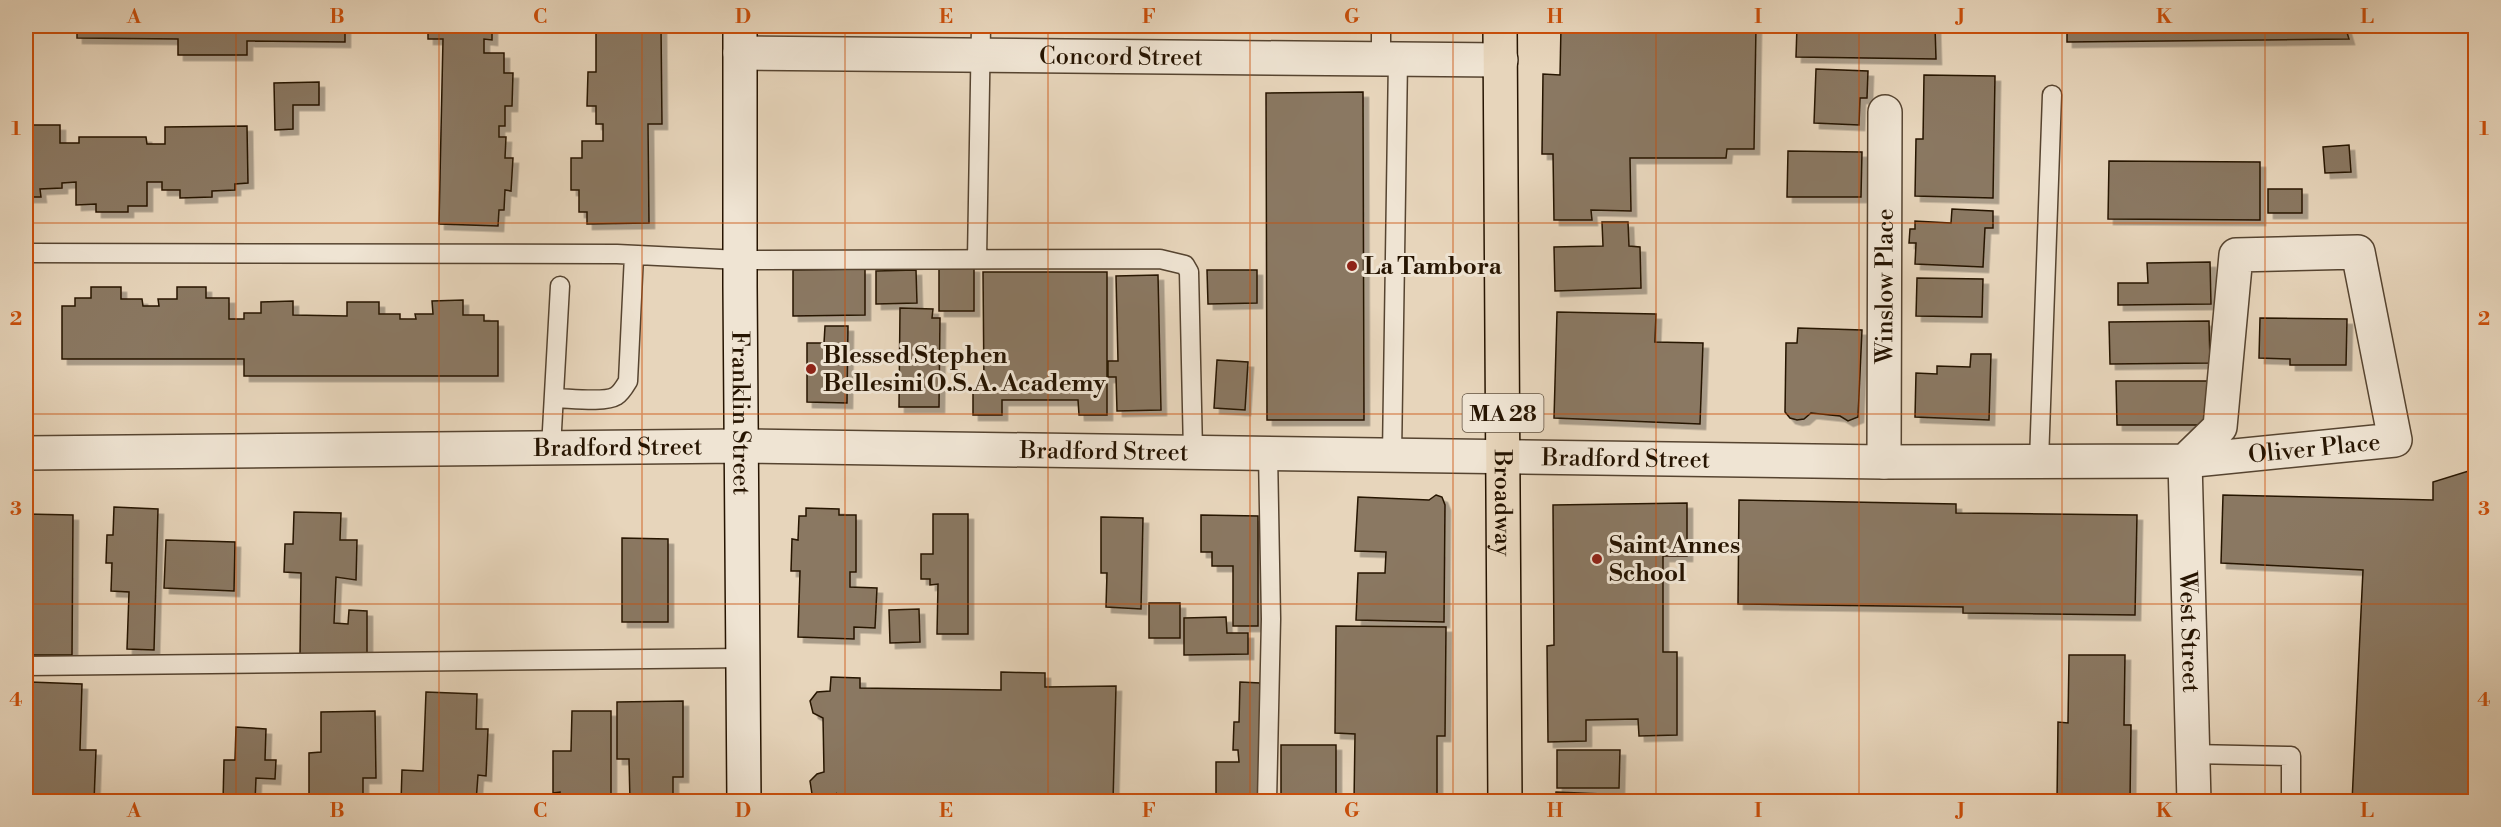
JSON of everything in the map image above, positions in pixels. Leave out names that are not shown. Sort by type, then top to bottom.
[{"type":"main road","name":"Broadway","points":[[1500,26],[1505,801]]},
{"type":"street","name":"Concord Street","points":[[740,39],[980,40],[1390,59],[1501,60]]},
{"type":"street","name":"Franklin Street","points":[[740,39],[744,801]]},
{"type":"street","name":"Winslow Place","points":[[1884,462],[1885,112]]},
{"type":"street","name":"Oliver Place","points":[[2358,252],[2395,440],[2185,461],[2220,426],[2236,255],[2358,252]]},
{"type":"street","name":"Bradford Street","points":[[26,453],[741,446],[1884,462],[2185,461]]},
{"type":"street","name":"West Street","points":[[2185,461],[2194,801]]},
{"type":"lane","points":[[1381,26],[1390,59],[1392,455]]},
{"type":"lane","points":[[977,259],[980,40]]},
{"type":"lane","points":[[2039,461],[2052,95]]},
{"type":"lane","points":[[26,254],[634,255],[740,260],[1160,259],[1185,265],[1189,272],[1193,452]]},
{"type":"lane","points":[[554,398],[606,399],[616,396],[628,381],[634,255]]},
{"type":"lane","points":[[551,448],[560,286]]},
{"type":"lane","points":[[1267,801],[1271,619],[1268,453]]},
{"type":"lane","points":[[26,666],[743,658]]},
{"type":"lane","points":[[2192,754],[2291,756],[2291,794]]},
{"type":"building","points":[[77,26],[345,26],[345,42],[247,41],[247,55],[178,55],[178,39],[77,38]]},
{"type":"building","points":[[428,26],[492,26],[492,40],[484,39],[484,53],[504,53],[504,73],[513,73],[512,106],[505,106],[505,126],[499,126],[499,137],[506,137],[505,158],[513,158],[511,191],[505,190],[504,210],[499,210],[498,226],[439,224],[443,39],[428,39]]},
{"type":"building","points":[[596,26],[661,26],[662,124],[648,124],[649,223],[587,224],[587,212],[579,212],[579,190],[571,190],[571,158],[582,158],[582,141],[603,141],[603,124],[596,124],[596,106],[587,106],[588,72],[596,72]]},
{"type":"building","points":[[1561,26],[1756,26],[1754,149],[1727,149],[1726,158],[1630,158],[1631,211],[1591,210],[1592,220],[1554,220],[1553,154],[1542,154],[1543,74],[1560,75]]},
{"type":"building","points":[[1797,26],[1935,26],[1936,59],[1796,57]]},
{"type":"building","points":[[2067,26],[2345,26],[2349,39],[2067,42]]},
{"type":"building","points":[[1816,69],[1868,71],[1867,98],[1860,98],[1859,125],[1814,123]]},
{"type":"building","points":[[1924,75],[1995,76],[1993,198],[1915,196],[1916,139],[1923,139]]},
{"type":"building","points":[[319,82],[319,105],[293,105],[293,129],[275,130],[274,83]]},
{"type":"building","points":[[1363,92],[1364,420],[1267,420],[1266,93]]},
{"type":"building","points":[[26,125],[60,125],[60,143],[79,143],[79,137],[146,137],[147,144],[165,144],[165,127],[247,126],[248,183],[235,184],[235,190],[212,191],[212,197],[180,198],[180,190],[162,190],[162,182],[147,182],[147,206],[128,206],[128,212],[96,212],[96,204],[76,205],[76,182],[62,183],[62,188],[40,189],[41,197],[26,197]]},
{"type":"building","points":[[2349,145],[2351,172],[2325,173],[2323,147]]},
{"type":"building","points":[[1788,151],[1862,152],[1861,197],[1787,197]]},
{"type":"building","points":[[2109,161],[2260,162],[2260,220],[2108,219]]},
{"type":"building","points":[[2268,189],[2302,189],[2302,213],[2268,213]]},
{"type":"building","points":[[1952,209],[1993,211],[1993,228],[1985,228],[1983,267],[1915,264],[1916,243],[1909,243],[1910,229],[1915,229],[1915,221],[1951,223]]},
{"type":"building","points":[[1602,222],[1628,222],[1629,246],[1640,247],[1641,288],[1555,291],[1554,247],[1603,246]]},
{"type":"building","points":[[2210,262],[2211,304],[2118,305],[2118,283],[2148,283],[2147,263]]},
{"type":"building","points":[[939,266],[974,267],[974,311],[939,311]]},
{"type":"building","points":[[865,269],[865,315],[793,316],[793,270]]},
{"type":"building","points":[[916,270],[917,303],[876,304],[876,271]]},
{"type":"building","points":[[1207,270],[1257,270],[1257,303],[1208,304]]},
{"type":"building","points":[[983,272],[1107,272],[1107,415],[1079,415],[1078,400],[1002,400],[1002,415],[973,415],[973,388],[984,388]]},
{"type":"building","points":[[1158,275],[1161,410],[1117,411],[1116,377],[1108,377],[1108,361],[1118,361],[1116,276]]},
{"type":"building","points":[[1917,278],[1983,279],[1982,317],[1916,316]]},
{"type":"building","points":[[91,287],[121,287],[121,299],[142,299],[143,306],[159,306],[158,299],[177,299],[177,287],[206,287],[206,298],[229,298],[229,319],[244,319],[244,313],[261,313],[261,302],[293,301],[293,315],[347,316],[347,302],[379,302],[379,314],[400,314],[400,319],[416,319],[415,314],[433,314],[432,301],[463,300],[463,315],[484,315],[484,321],[498,321],[498,376],[244,376],[244,359],[62,359],[62,306],[75,306],[75,298],[91,298]]},
{"type":"building","points":[[900,308],[933,309],[932,318],[940,318],[939,407],[899,407]]},
{"type":"building","points":[[1557,312],[1656,314],[1655,342],[1703,343],[1700,424],[1554,418]]},
{"type":"building","points":[[2260,318],[2347,319],[2346,365],[2290,365],[2290,359],[2259,358]]},
{"type":"building","points":[[2209,321],[2210,363],[2110,364],[2109,322]]},
{"type":"building","points":[[825,326],[848,326],[847,403],[807,402],[807,343],[824,343]]},
{"type":"building","points":[[1798,328],[1862,330],[1858,417],[1848,421],[1840,416],[1811,413],[1804,419],[1797,420],[1790,418],[1785,412],[1786,343],[1797,343]]},
{"type":"building","points":[[1971,354],[1991,354],[1989,420],[1915,417],[1916,373],[1937,374],[1937,366],[1970,367]]},
{"type":"building","points":[[1217,360],[1248,362],[1245,410],[1214,408]]},
{"type":"building","points":[[2116,381],[2211,381],[2211,425],[2117,425]]},
{"type":"building","points":[[2475,469],[2476,802],[2352,802],[2363,570],[2221,563],[2223,495],[2433,500],[2433,482]]},
{"type":"building","points":[[1436,495],[1442,497],[1445,505],[1444,622],[1356,620],[1358,573],[1385,573],[1386,552],[1355,551],[1358,497],[1429,500]]},
{"type":"building","points":[[1739,500],[1956,504],[1956,513],[2137,515],[2135,615],[1963,613],[1963,607],[1738,604]]},
{"type":"building","points":[[1687,503],[1687,556],[1663,556],[1663,652],[1677,652],[1677,735],[1639,736],[1638,719],[1586,720],[1586,741],[1548,742],[1547,646],[1554,645],[1553,505]]},
{"type":"building","points":[[114,507],[158,509],[154,650],[127,649],[129,592],[111,591],[112,563],[106,563],[107,535],[113,535]]},
{"type":"building","points":[[806,508],[839,509],[839,515],[856,515],[856,572],[850,572],[850,587],[877,588],[875,628],[854,627],[854,639],[798,637],[800,571],[791,571],[792,539],[798,540],[799,516],[806,516]]},
{"type":"building","points":[[294,512],[341,513],[340,540],[357,540],[356,580],[336,577],[334,623],[348,624],[349,610],[367,611],[367,657],[300,656],[301,573],[284,572],[285,544],[293,544]]},
{"type":"building","points":[[26,514],[73,515],[72,655],[26,655]]},
{"type":"building","points":[[933,514],[968,514],[968,634],[937,634],[938,584],[930,585],[930,579],[921,579],[921,554],[933,554]]},
{"type":"building","points":[[1201,515],[1258,516],[1258,626],[1233,626],[1233,566],[1212,566],[1212,552],[1201,552]]},
{"type":"building","points":[[1101,517],[1143,518],[1141,609],[1106,607],[1107,573],[1101,573]]},
{"type":"building","points":[[622,538],[668,539],[668,622],[622,622]]},
{"type":"building","points":[[166,540],[235,542],[234,591],[164,588]]},
{"type":"building","points":[[1149,603],[1180,603],[1180,638],[1149,638]]},
{"type":"building","points":[[919,609],[920,642],[890,643],[889,610]]},
{"type":"building","points":[[1226,617],[1227,633],[1248,633],[1248,654],[1184,655],[1184,618]]},
{"type":"building","points":[[1336,626],[1446,627],[1445,736],[1437,736],[1437,802],[1354,802],[1355,734],[1335,733]]},
{"type":"building","points":[[2069,655],[2125,655],[2124,725],[2131,725],[2130,802],[2057,802],[2058,722],[2068,723]]},
{"type":"building","points":[[1001,672],[1045,673],[1045,687],[1116,686],[1113,802],[836,802],[836,794],[829,800],[821,800],[812,794],[810,781],[817,774],[824,772],[823,718],[813,713],[810,701],[817,692],[830,691],[831,677],[860,678],[860,688],[1001,690]]},
{"type":"building","points":[[30,682],[82,684],[80,750],[96,750],[94,802],[26,802]]},
{"type":"building","points":[[1240,682],[1260,683],[1259,802],[1216,802],[1216,762],[1239,762],[1238,750],[1233,750],[1234,722],[1239,722]]},
{"type":"building","points":[[426,692],[477,694],[476,729],[488,729],[486,776],[478,775],[476,802],[401,802],[402,770],[423,771]]},
{"type":"building","points":[[683,701],[683,777],[673,777],[673,802],[630,802],[629,759],[617,759],[617,702]]},
{"type":"building","points":[[375,711],[376,778],[363,778],[363,802],[309,802],[309,753],[321,752],[321,712]]},
{"type":"building","points":[[572,711],[611,711],[611,800],[560,802],[560,792],[553,793],[553,751],[571,751]]},
{"type":"building","points":[[236,727],[266,729],[265,760],[276,760],[275,779],[256,778],[255,802],[223,802],[224,760],[235,760]]},
{"type":"building","points":[[1281,745],[1336,745],[1336,802],[1291,802],[1291,796],[1281,796]]},
{"type":"building","points":[[1557,750],[1620,750],[1619,788],[1557,788]]},
{"type":"building","points":[[1556,792],[1721,799],[1721,802],[1555,802]]},
{"type":"place","name":"La Tambora","points":[[1352,266]]},
{"type":"place","name":"Blessed Stephen Bellesini O.S.A. Academy","points":[[811,369]]},
{"type":"place","name":"Saint Annes School","points":[[1597,559]]}]
